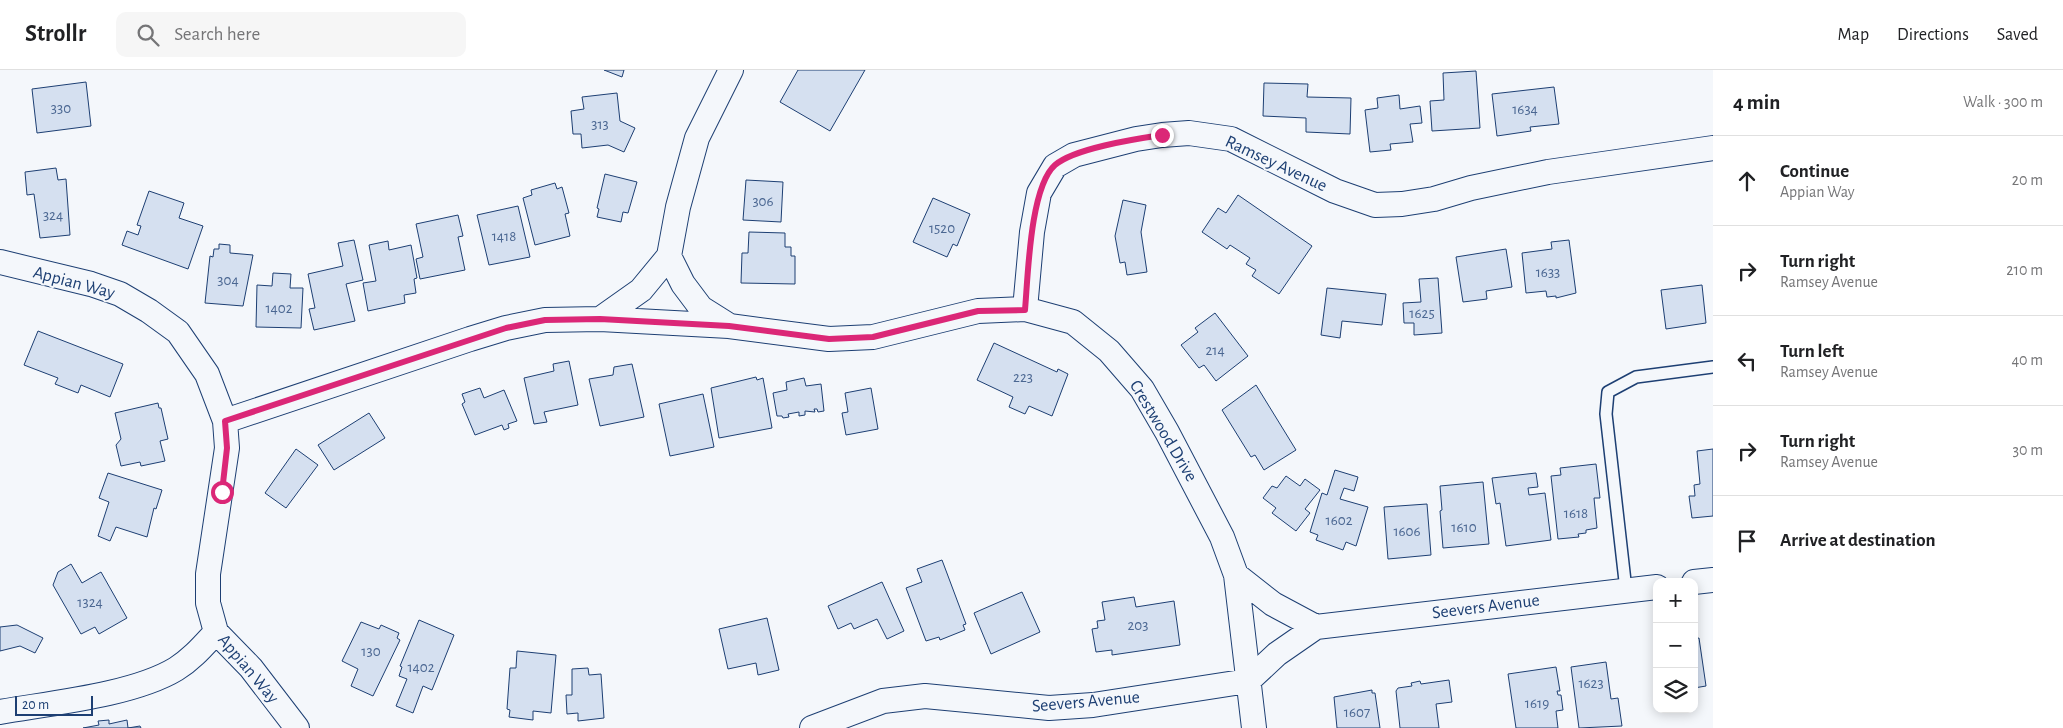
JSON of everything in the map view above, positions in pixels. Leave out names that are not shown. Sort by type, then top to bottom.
[{"type":"street","points":[[600,319],[641,290],[669,256],[678,207],[697,138],[731,70]]},
{"type":"street","name":"Ramsey Avenue","points":[[1025,310],[1032,232],[1039,193],[1055,166],[1074,155],[1136,139],[1189,133],[1232,139],[1335,191],[1375,205],[1402,204],[1434,199],[1471,188],[1548,172],[1713,148]]},
{"type":"street","points":[[669,256],[683,284],[701,308],[729,326]]},
{"type":"street","name":"Appian Way","points":[[0,262],[91,284],[120,294],[150,311],[178,332],[207,374],[225,421],[227,448],[208,574],[208,603],[216,632],[250,668],[297,728]]},
{"type":"street","points":[[225,421],[506,328],[545,320],[600,319],[729,326],[829,339],[873,337],[978,311],[1025,310]]},
{"type":"street","name":"Crestwood Drive","points":[[1025,310],[1073,322],[1109,351],[1142,389],[1167,432],[1222,537],[1236,575],[1254,728]]},
{"type":"street","points":[[1236,575],[1273,604],[1316,628]]},
{"type":"street","points":[[1698,582],[1713,580]]},
{"type":"street","name":"Seevers Avenue","points":[[812,728],[883,701],[925,696],[1049,708],[1093,705],[1248,681],[1277,654],[1316,628],[1653,587]]},
{"type":"street","points":[[0,712],[107,693],[152,681],[176,669],[196,654],[216,632]]},
{"type":"lane","points":[[1626,590],[1606,414],[1608,392],[1636,377],[1713,366]]},
{"type":"building","points":[[604,70],[624,70],[622,77]]},
{"type":"building","points":[[798,70],[865,70],[830,131],[780,102]]},
{"type":"building","points":[[1476,71],[1480,128],[1432,131],[1430,101],[1444,100],[1443,73]]},
{"type":"building","points":[[86,82],[91,126],[37,133],[32,89]]},
{"type":"building","points":[[1264,83],[1308,84],[1307,97],[1351,98],[1350,134],[1306,132],[1306,118],[1263,116]]},
{"type":"building","points":[[1554,87],[1559,124],[1530,127],[1531,131],[1497,136],[1492,94]]},
{"type":"building","points":[[617,93],[620,121],[635,128],[624,152],[608,145],[582,148],[581,134],[573,134],[571,111],[584,109],[582,97]]},
{"type":"building","points":[[1399,95],[1400,109],[1420,106],[1422,123],[1410,124],[1413,142],[1390,144],[1391,150],[1370,152],[1365,110],[1378,108],[1377,98]]},
{"type":"building","points":[[56,168],[58,180],[66,179],[70,235],[40,238],[34,194],[27,195],[25,172]]},
{"type":"building","points":[[605,174],[637,182],[628,213],[623,212],[621,222],[597,217],[599,209],[597,208]]},
{"type":"building","points":[[746,180],[783,182],[781,222],[743,220]]},
{"type":"building","points":[[555,183],[557,189],[562,187],[569,213],[565,214],[570,236],[535,245],[523,198],[532,195],[531,190]]},
{"type":"building","points":[[149,191],[184,203],[179,218],[203,226],[188,269],[122,245],[127,231],[138,235],[141,226],[137,225]]},
{"type":"building","points":[[1238,195],[1312,246],[1279,294],[1252,276],[1256,270],[1246,264],[1250,258],[1230,245],[1227,249],[1202,232],[1218,208],[1226,213]]},
{"type":"building","points":[[933,198],[970,214],[957,246],[953,244],[947,257],[913,242]]},
{"type":"building","points":[[1123,200],[1146,205],[1141,232],[1147,272],[1127,275],[1125,262],[1120,263],[1115,236]]},
{"type":"building","points":[[518,206],[530,257],[489,265],[477,215]]},
{"type":"building","points":[[458,215],[463,236],[458,237],[465,270],[420,279],[416,259],[423,257],[416,224]]},
{"type":"building","points":[[749,232],[785,233],[785,247],[791,247],[791,256],[795,256],[795,284],[741,283],[742,253],[748,253]]},
{"type":"building","points":[[354,240],[363,280],[346,284],[355,321],[314,330],[309,309],[315,308],[308,274],[343,266],[338,243]]},
{"type":"building","points":[[1569,240],[1576,293],[1556,298],[1556,296],[1547,297],[1546,291],[1526,293],[1522,253],[1552,249],[1551,242]]},
{"type":"building","points":[[388,241],[389,250],[411,245],[417,278],[414,279],[416,293],[404,295],[405,303],[368,311],[363,283],[376,281],[369,245]]},
{"type":"building","points":[[219,244],[230,245],[230,253],[253,255],[243,306],[205,303],[210,256],[213,257],[214,249],[219,249]]},
{"type":"building","points":[[1506,249],[1512,287],[1486,291],[1487,299],[1463,302],[1456,257]]},
{"type":"building","points":[[273,273],[291,274],[290,288],[303,288],[301,328],[256,327],[257,285],[272,286]]},
{"type":"building","points":[[1438,278],[1442,333],[1414,335],[1414,323],[1404,323],[1403,303],[1421,302],[1419,279]]},
{"type":"building","points":[[1702,285],[1706,323],[1666,329],[1661,290]]},
{"type":"building","points":[[1327,288],[1386,294],[1382,325],[1342,321],[1340,338],[1321,335]]},
{"type":"building","points":[[1215,313],[1248,356],[1216,381],[1204,365],[1199,368],[1181,345],[1198,332],[1195,328]]},
{"type":"building","points":[[38,331],[123,364],[110,397],[81,385],[78,393],[55,384],[58,378],[24,365]]},
{"type":"building","points":[[994,343],[1057,372],[1058,369],[1068,374],[1052,416],[1029,406],[1025,414],[1009,407],[1013,397],[977,380]]},
{"type":"building","points":[[569,361],[578,405],[544,412],[547,422],[534,424],[524,378],[554,371],[553,364]]},
{"type":"building","points":[[632,364],[644,417],[600,426],[589,379],[613,375],[614,367]]},
{"type":"building","points":[[756,377],[757,380],[763,378],[772,428],[719,438],[711,388]]},
{"type":"building","points":[[804,378],[806,386],[821,384],[824,411],[818,412],[817,409],[814,409],[815,412],[805,411],[805,415],[799,416],[799,412],[788,414],[789,417],[777,416],[773,393],[787,390],[786,382]]},
{"type":"building","points":[[1256,385],[1296,450],[1264,470],[1255,455],[1251,457],[1222,410]]},
{"type":"building","points":[[480,388],[484,398],[504,390],[517,421],[508,424],[509,428],[504,430],[502,425],[475,435],[462,404],[465,402],[462,394]]},
{"type":"building","points":[[871,388],[878,429],[846,435],[842,413],[848,412],[845,393]]},
{"type":"building","points":[[703,394],[714,447],[670,456],[659,404]]},
{"type":"building","points":[[158,403],[159,408],[161,408],[168,439],[160,441],[165,461],[141,466],[140,462],[121,466],[116,445],[121,439],[115,413]]},
{"type":"building","points":[[369,413],[385,438],[334,470],[318,445]]},
{"type":"building","points":[[296,449],[318,465],[286,508],[265,493]]},
{"type":"building","points":[[1713,449],[1713,516],[1692,518],[1689,496],[1695,496],[1694,485],[1700,484],[1697,451]]},
{"type":"building","points":[[1596,464],[1600,498],[1594,498],[1597,528],[1578,534],[1579,537],[1558,539],[1551,476],[1561,475],[1560,468]]},
{"type":"building","points":[[1335,470],[1358,477],[1354,491],[1344,488],[1340,499],[1368,507],[1356,546],[1346,542],[1343,550],[1316,540],[1318,535],[1310,532],[1322,493],[1327,495]]},
{"type":"building","points":[[108,473],[162,490],[156,509],[154,508],[147,537],[116,527],[110,541],[98,536],[109,502],[99,498]]},
{"type":"building","points":[[1536,473],[1538,487],[1528,488],[1529,495],[1545,493],[1551,540],[1506,546],[1500,503],[1496,504],[1492,478]]},
{"type":"building","points":[[1286,476],[1300,486],[1305,479],[1320,490],[1305,509],[1310,513],[1296,531],[1272,513],[1276,508],[1263,498],[1272,486],[1277,488]]},
{"type":"building","points":[[1483,482],[1489,544],[1443,548],[1440,486]]},
{"type":"building","points":[[1427,504],[1431,555],[1388,559],[1384,507]]},
{"type":"building","points":[[942,560],[966,624],[963,625],[965,630],[940,640],[939,637],[926,641],[906,588],[922,582],[917,569]]},
{"type":"building","points":[[71,564],[82,583],[101,572],[127,618],[99,634],[95,627],[81,634],[53,585],[58,572]]},
{"type":"building","points":[[882,582],[904,631],[887,639],[877,619],[854,629],[851,623],[838,629],[828,606]]},
{"type":"building","points":[[1022,592],[1040,632],[991,654],[974,613]]},
{"type":"building","points":[[1134,597],[1136,607],[1174,601],[1180,645],[1112,655],[1112,650],[1096,652],[1092,629],[1098,628],[1097,621],[1105,620],[1102,602]]},
{"type":"building","points":[[767,618],[779,670],[758,675],[756,663],[728,669],[719,629]]},
{"type":"building","points":[[419,620],[454,635],[432,690],[423,686],[413,713],[396,706],[407,679],[399,676],[402,667],[400,666]]},
{"type":"building","points":[[361,622],[379,629],[381,625],[399,633],[397,638],[400,640],[373,696],[351,686],[358,669],[342,661]]},
{"type":"building","points":[[17,625],[43,638],[35,653],[20,646],[0,651],[0,627]]},
{"type":"building","points":[[1698,638],[1706,686],[1698,687],[1698,668]]},
{"type":"building","points":[[517,651],[556,655],[551,713],[533,711],[533,720],[509,717],[510,710],[507,709],[510,668],[516,668]]},
{"type":"building","points":[[1606,662],[1611,699],[1618,698],[1622,726],[1579,728],[1571,667]]},
{"type":"building","points":[[1556,667],[1560,691],[1557,691],[1558,695],[1561,695],[1563,710],[1556,711],[1558,728],[1516,728],[1508,674]]},
{"type":"building","points":[[588,668],[589,675],[601,674],[604,718],[578,721],[578,713],[567,714],[566,695],[572,695],[572,669]]},
{"type":"building","points":[[1449,680],[1452,702],[1436,704],[1439,728],[1400,728],[1396,691],[1398,688],[1412,686],[1411,683],[1420,681],[1421,684]]},
{"type":"building","points":[[1372,690],[1372,693],[1375,693],[1380,728],[1337,728],[1334,697]]},
{"type":"building","points":[[109,720],[109,724],[127,720],[128,728],[83,728],[99,725],[98,721]]},
{"type":"route","points":[[222,492],[227,448],[225,421],[506,328],[545,320],[600,319],[729,326],[829,339],[873,337],[978,311],[1025,310],[1032,232],[1039,193],[1055,166],[1074,155],[1136,139],[1162,135]]}]
